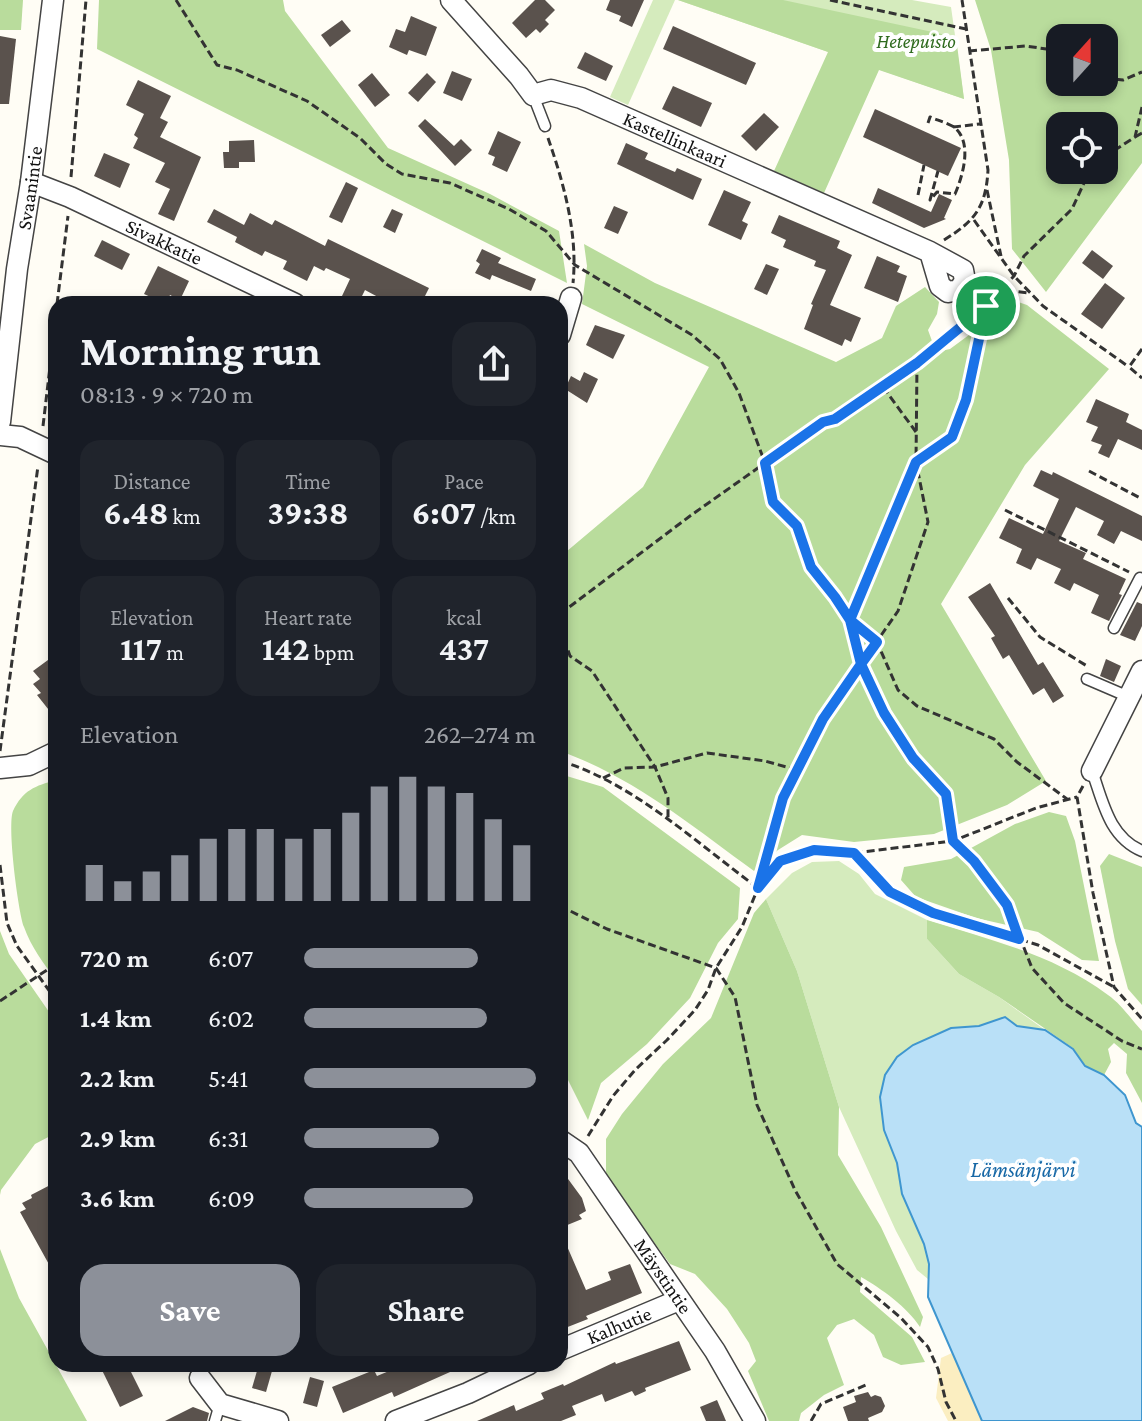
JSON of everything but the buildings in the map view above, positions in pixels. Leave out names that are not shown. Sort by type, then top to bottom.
[{"type":"street","name":"Svaanintie","points":[[0,422],[6,307],[31,182],[53,0]]},
{"type":"street","points":[[451,0],[533,95]]},
{"type":"street","name":"Kastellinkaari","points":[[533,95],[551,90],[581,98],[930,252]]},
{"type":"street","name":"Sivakkatie","points":[[31,182],[70,197],[278,296]]},
{"type":"street","points":[[930,252],[943,289],[959,290],[965,276]]},
{"type":"street","points":[[568,308],[571,298]]},
{"type":"street","points":[[0,435],[20,437],[48,451]]},
{"type":"street","points":[[1092,771],[1142,671]]},
{"type":"street","points":[[0,768],[29,765],[48,756]]},
{"type":"street","name":"Mäystintie","points":[[568,1145],[579,1153],[715,1351],[755,1421]]},
{"type":"street","name":"Kalhutie","points":[[568,1347],[679,1300]]},
{"type":"street","points":[[396,1421],[512,1372]]},
{"type":"street","points":[[200,1378],[217,1412],[278,1421]]},
{"type":"lane","points":[[533,95],[545,126]]},
{"type":"lane","points":[[1114,628],[1141,578]]},
{"type":"lane","points":[[1087,679],[1129,697]]},
{"type":"lane","points":[[1092,771],[1110,822],[1127,844],[1142,851]]},
{"type":"path","points":[[58,296],[70,197],[86,0]]},
{"type":"path","points":[[176,0],[217,65],[237,70],[307,101],[360,138],[386,164],[402,174],[450,183],[509,209],[546,231],[575,265],[692,335],[720,359],[739,393],[765,463],[773,502],[797,526],[811,567],[850,620],[877,642],[898,690],[917,706],[994,739],[1017,762],[1067,799]]},
{"type":"path","points":[[830,0],[966,29]]},
{"type":"path","points":[[962,0],[988,170],[987,190],[1001,259]]},
{"type":"path","points":[[969,51],[1026,46],[1046,49]]},
{"type":"path","points":[[1118,79],[1142,72]]},
{"type":"path","points":[[1135,137],[1142,107]]},
{"type":"path","points":[[928,123],[930,117],[953,127],[980,124]]},
{"type":"path","points":[[545,126],[570,215],[575,265],[571,298]]},
{"type":"path","points":[[938,171],[930,200],[937,192],[955,194],[958,189],[965,145],[953,127]]},
{"type":"path","points":[[1118,148],[1142,133]]},
{"type":"path","points":[[918,195],[924,165]]},
{"type":"path","points":[[568,608],[823,422],[835,419],[917,363],[1001,290],[1014,276],[1024,256],[1072,209],[1084,184]]},
{"type":"path","points":[[930,252],[973,219],[987,190]]},
{"type":"path","points":[[973,219],[1030,294],[1142,378]]},
{"type":"path","points":[[965,276],[1001,290],[1030,294]]},
{"type":"path","points":[[986,306],[966,400],[952,437],[916,462],[850,620],[861,664],[884,713],[906,747],[946,794],[953,841],[974,861],[1007,905],[1032,968],[1064,1003],[1122,1041],[1142,1049]]},
{"type":"path","points":[[1129,367],[1142,349]]},
{"type":"path","points":[[579,1153],[613,1096],[695,1010],[708,990],[716,968],[742,927],[758,888],[783,798],[797,770],[823,719],[898,611],[928,522],[916,462],[917,363]]},
{"type":"path","points":[[883,387],[916,432]]},
{"type":"path","points":[[0,751],[48,451]]},
{"type":"path","points":[[1089,471],[1142,499]]},
{"type":"path","points":[[1005,510],[1141,578]]},
{"type":"path","points":[[1008,598],[1040,637],[1087,666]]},
{"type":"path","points":[[568,650],[570,656],[592,671],[655,767],[668,798],[668,821]]},
{"type":"path","points":[[603,778],[624,768],[655,767],[707,753],[765,761],[797,770]]},
{"type":"path","points":[[568,764],[603,778],[668,821],[758,888]]},
{"type":"path","points":[[1092,771],[1077,797],[1093,893],[1114,987]]},
{"type":"path","points":[[758,888],[780,861],[814,850],[854,853],[953,841],[1036,808],[1077,797]]},
{"type":"path","points":[[854,853],[890,892],[933,913],[1038,945],[1114,987],[1142,1019]]},
{"type":"path","points":[[0,865],[7,923],[17,946],[48,989]]},
{"type":"path","points":[[568,910],[607,929],[716,968],[735,997],[757,1105],[807,1214],[837,1264],[901,1318],[928,1347],[938,1369],[946,1402],[956,1421]]},
{"type":"path","points":[[0,1001],[48,969]]},
{"type":"path","points":[[811,1421],[821,1404],[866,1385]]},
{"type":"green space","points":[[0,0],[23,0],[21,30],[0,30]]},
{"type":"green space","points":[[99,0],[283,0],[285,11],[388,148],[490,194],[559,231],[567,283],[97,49]]},
{"type":"green space","points":[[653,0],[675,0],[628,105],[610,97]]},
{"type":"green space","name":"Hetepuisto","points":[[678,0],[912,0],[951,7],[964,99]]},
{"type":"green space","points":[[678,0],[783,0],[956,37],[964,99],[879,70],[824,193],[774,171],[828,52]]},
{"type":"green space","points":[[975,0],[1142,0],[1142,163],[1046,292],[1012,249],[1009,160],[991,50]]},
{"type":"green space","points":[[584,244],[655,283],[836,362],[882,338],[896,306],[925,287],[939,302],[937,314],[928,330],[936,352],[950,349],[1015,301],[1027,305],[1109,369],[1025,465],[941,604],[1046,781],[1007,805],[934,834],[854,842],[802,835],[754,871],[637,789],[568,754],[568,550],[643,487],[709,367],[582,304],[587,266]]},
{"type":"green space","points":[[568,776],[603,787],[740,888],[738,919],[718,943],[690,998],[647,1044],[601,1083],[588,1120],[568,1080]]},
{"type":"green space","points":[[48,783],[48,968],[24,927],[12,850],[13,811],[21,798]]},
{"type":"green space","points":[[1049,812],[1066,816],[1075,841],[1099,961],[1082,960],[1038,932],[976,918],[916,897],[901,880],[904,867],[951,859],[1015,824]]},
{"type":"green space","points":[[1109,854],[1142,867],[1142,1005],[1128,989],[1115,941],[1100,866]]},
{"type":"green space","points":[[839,861],[859,874],[875,894],[927,920],[927,939],[959,974],[999,997],[1045,1030],[1017,1026],[1005,1017],[979,1026],[951,1028],[913,1045],[884,1130],[897,1163],[902,1194],[924,1244],[929,1264],[928,1279],[917,1270],[896,1231],[839,1107],[797,971],[766,899],[792,873],[812,862]]},
{"type":"green space","points":[[766,899],[797,971],[839,1107],[838,1155],[881,1227],[923,1317],[920,1327],[894,1299],[861,1277],[860,1292],[912,1337],[925,1362],[901,1365],[883,1357],[874,1335],[854,1319],[837,1325],[827,1338],[844,1385],[824,1395],[801,1413],[799,1421],[769,1421],[748,1371],[756,1361],[749,1343],[727,1309],[695,1274],[670,1264],[606,1177],[606,1139],[663,1064],[711,1018],[754,913]]},
{"type":"green space","points":[[927,920],[1044,959],[1087,981],[1113,999],[1142,1031],[1142,1103],[1126,1073],[1127,1054],[1114,1043],[1108,1049],[1111,1062],[1104,1075],[1085,1066],[1073,1048],[999,997],[959,974],[927,939]]},
{"type":"green space","points":[[0,931],[9,954],[48,1010],[48,1137],[35,1144],[0,1195]]},
{"type":"green space","points":[[0,1249],[19,1298],[48,1350],[48,1372],[60,1372],[87,1421],[0,1421]]},
{"type":"sand","points":[[952,1353],[982,1421],[948,1421],[936,1398],[941,1358]]},
{"type":"water","name":"Lämsänjärvi","points":[[1005,1017],[1017,1026],[1045,1030],[1073,1049],[1085,1066],[1104,1075],[1125,1095],[1136,1123],[1142,1127],[1142,1421],[982,1421],[928,1297],[929,1264],[924,1244],[902,1194],[897,1163],[884,1130],[880,1097],[885,1075],[897,1057],[913,1045],[951,1028],[979,1026]]},
{"type":"route","points":[[986,306],[917,363],[765,463],[773,502],[797,526],[811,567],[850,620],[877,642],[861,664],[884,713],[913,758],[946,794],[953,841],[974,861],[1007,905],[1019,939],[933,913],[890,892],[854,853],[814,850],[780,861],[758,888],[783,798],[823,719],[861,664],[850,620],[916,462],[952,437],[966,400],[986,306]]}]
